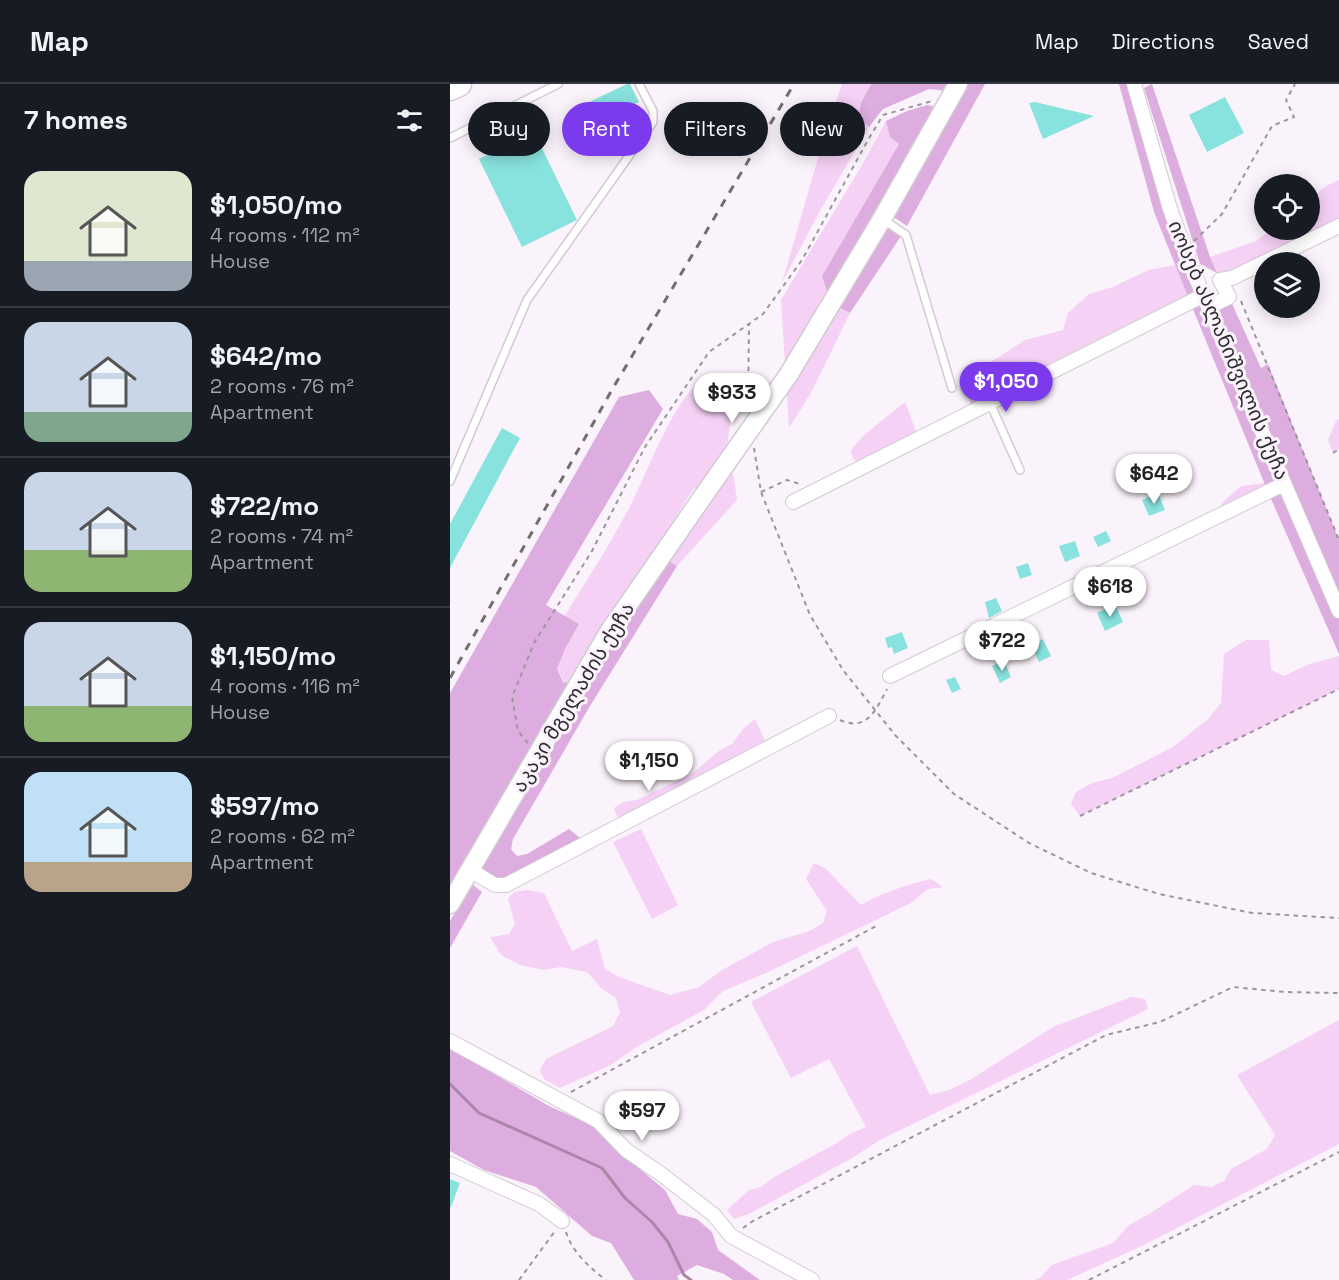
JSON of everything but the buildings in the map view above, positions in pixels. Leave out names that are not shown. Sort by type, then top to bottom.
[{"type":"highway","points":[[450,88],[459,84]]},
{"type":"street","name":"იოსებ ასლანიშვილის ქუჩა","points":[[1134,84],[1170,209],[1185,249],[1339,611]]},
{"type":"street","name":"აკაკი მგელაძის ქუჩა","points":[[450,904],[609,632],[789,374],[882,219],[954,91]]},
{"type":"street","points":[[1196,275],[1226,279],[1339,226]]},
{"type":"street","points":[[793,502],[990,403],[1206,301],[1229,297],[1226,279]]},
{"type":"street","points":[[890,676],[1284,484]]},
{"type":"street","points":[[470,870],[495,885],[506,885],[829,716]]},
{"type":"street","points":[[450,1041],[598,1121],[626,1149],[661,1173],[714,1215],[731,1236],[812,1280]]},
{"type":"street","points":[[450,1164],[539,1204],[562,1221]]},
{"type":"lane","points":[[450,138],[558,84]]},
{"type":"lane","points":[[450,481],[527,300],[652,122],[653,111],[639,84]]},
{"type":"lane","points":[[882,219],[906,235],[952,388]]},
{"type":"lane","points":[[990,403],[1020,470]]},
{"type":"path","points":[[1185,249],[1222,214],[1272,126],[1294,117],[1286,100],[1295,84]]},
{"type":"path","points":[[537,754],[518,731],[512,697],[534,643],[592,551],[645,447],[709,352],[763,314],[802,260],[883,115],[954,91]]},
{"type":"path","points":[[1226,279],[1339,540]]},
{"type":"path","points":[[748,414],[749,324]]},
{"type":"path","points":[[754,447],[761,492],[810,615],[843,670],[895,735],[954,794],[1029,843],[1091,873],[1159,894],[1252,913],[1339,918]]},
{"type":"path","points":[[1333,453],[1339,449]]},
{"type":"path","points":[[761,492],[787,480],[798,483],[811,494]]},
{"type":"path","points":[[829,716],[847,724],[859,723],[872,716],[887,688],[890,676]]},
{"type":"path","points":[[1080,816],[1339,689]]},
{"type":"path","points":[[557,1100],[876,926]]},
{"type":"path","points":[[731,1236],[753,1221],[1106,1035],[1160,1022],[1233,987],[1285,992],[1339,993]]},
{"type":"path","points":[[1089,1280],[1339,1152]]},
{"type":"path","points":[[519,1280],[562,1221]]},
{"type":"path","points":[[562,1221],[568,1240],[590,1268],[606,1280]]},
{"type":"shaded area","points":[[842,84],[871,84],[862,102],[836,102]]},
{"type":"shaded area","points":[[871,84],[952,84],[948,91],[929,89],[883,109],[869,127],[865,123],[865,102],[862,102]]},
{"type":"shaded area","points":[[964,84],[985,84],[907,226],[889,214]]},
{"type":"shaded area","points":[[1119,84],[1131,84],[1197,293],[1188,297],[1154,212]]},
{"type":"shaded area","points":[[1152,84],[1217,273],[1200,264],[1144,88]]},
{"type":"shaded area","points":[[927,105],[937,107],[829,298],[822,276],[899,144],[890,137],[886,121]]},
{"type":"shaded area","points":[[886,121],[890,137],[899,144],[822,276],[831,303],[850,313],[812,391],[789,428],[781,300]]},
{"type":"shaded area","points":[[819,156],[852,156],[821,209],[782,283]]},
{"type":"shaded area","points":[[1339,180],[1339,226],[1320,235],[1320,191]]},
{"type":"shaded area","points":[[885,225],[901,236],[850,313],[838,307]]},
{"type":"shaded area","points":[[1308,240],[1282,252],[1254,252],[1254,265],[1220,280],[1210,257],[1256,241]]},
{"type":"shaded area","points":[[1175,265],[1190,302],[973,411],[962,376],[994,360],[1025,340],[1063,330],[1068,313],[1089,294],[1113,287],[1148,270]]},
{"type":"shaded area","points":[[1229,297],[1261,368],[1268,364],[1339,540],[1339,654],[1268,492],[1190,302],[1209,307]]},
{"type":"shaded area","points":[[702,380],[724,398],[729,409],[728,442],[737,500],[677,566],[666,559],[711,497],[694,488],[570,683],[564,682],[557,669],[578,624],[564,617],[626,513],[672,418],[691,390]]},
{"type":"shaded area","points":[[649,390],[663,409],[546,605],[579,624],[557,669],[563,682],[570,683],[450,890],[450,693],[619,397]]},
{"type":"shaded area","points":[[905,402],[919,439],[862,468],[853,458],[851,450],[864,435]]},
{"type":"shaded area","points":[[1339,419],[1339,449],[1333,453],[1328,440]]},
{"type":"shaded area","points":[[1264,483],[1268,492],[1210,520],[1224,501],[1241,486]]},
{"type":"shaded area","points":[[666,559],[677,566],[590,706],[513,839],[511,849],[517,856],[527,854],[569,829],[580,838],[518,874],[503,880],[493,876],[482,868],[626,620]]},
{"type":"shaded area","points":[[1246,640],[1269,640],[1271,670],[1284,676],[1307,665],[1339,656],[1339,689],[1080,816],[1071,804],[1076,792],[1092,783],[1112,778],[1173,747],[1208,719],[1221,703],[1224,654]]},
{"type":"shaded area","points":[[755,719],[766,743],[619,821],[614,808],[623,802],[637,800],[693,773],[719,751],[732,744],[743,729]]},
{"type":"shaded area","points":[[641,829],[678,905],[652,919],[613,842]]},
{"type":"shaded area","points":[[814,863],[825,868],[861,905],[895,889],[931,879],[943,887],[928,889],[911,903],[766,973],[723,991],[704,1010],[638,1046],[611,1065],[560,1088],[544,1079],[540,1070],[546,1059],[613,1026],[620,1012],[616,998],[602,989],[587,972],[561,967],[544,970],[520,965],[501,955],[490,937],[509,934],[515,924],[508,899],[514,892],[527,890],[544,893],[572,951],[597,939],[605,969],[619,977],[670,995],[699,987],[722,970],[773,942],[810,931],[823,923],[827,911],[806,879]]},
{"type":"shaded area","points":[[472,884],[482,892],[450,948],[450,921]]},
{"type":"shaded area","points":[[857,946],[930,1095],[949,1090],[970,1080],[1053,1027],[1131,997],[1145,999],[1148,1009],[880,1140],[854,1157],[749,1214],[734,1219],[727,1210],[749,1190],[761,1187],[774,1177],[866,1127],[829,1059],[791,1078],[751,1002]]},
{"type":"shaded area","points":[[1339,1020],[1339,1144],[1142,1246],[1067,1280],[1034,1280],[1040,1278],[1052,1265],[1113,1243],[1129,1225],[1194,1185],[1212,1187],[1224,1181],[1231,1169],[1267,1149],[1275,1135],[1237,1075]]},
{"type":"shaded area","points":[[450,1048],[549,1106],[594,1126],[617,1150],[665,1190],[678,1214],[697,1219],[712,1232],[718,1250],[760,1280],[733,1280],[724,1274],[697,1265],[677,1276],[679,1280],[634,1280],[611,1243],[592,1236],[536,1187],[484,1170],[450,1151]]},
{"type":"waterway","points":[[450,1084],[479,1113],[602,1168],[625,1198],[652,1222],[668,1242],[684,1275],[691,1280]]},
{"type":"railway","points":[[450,678],[613,388],[794,84]]}]
